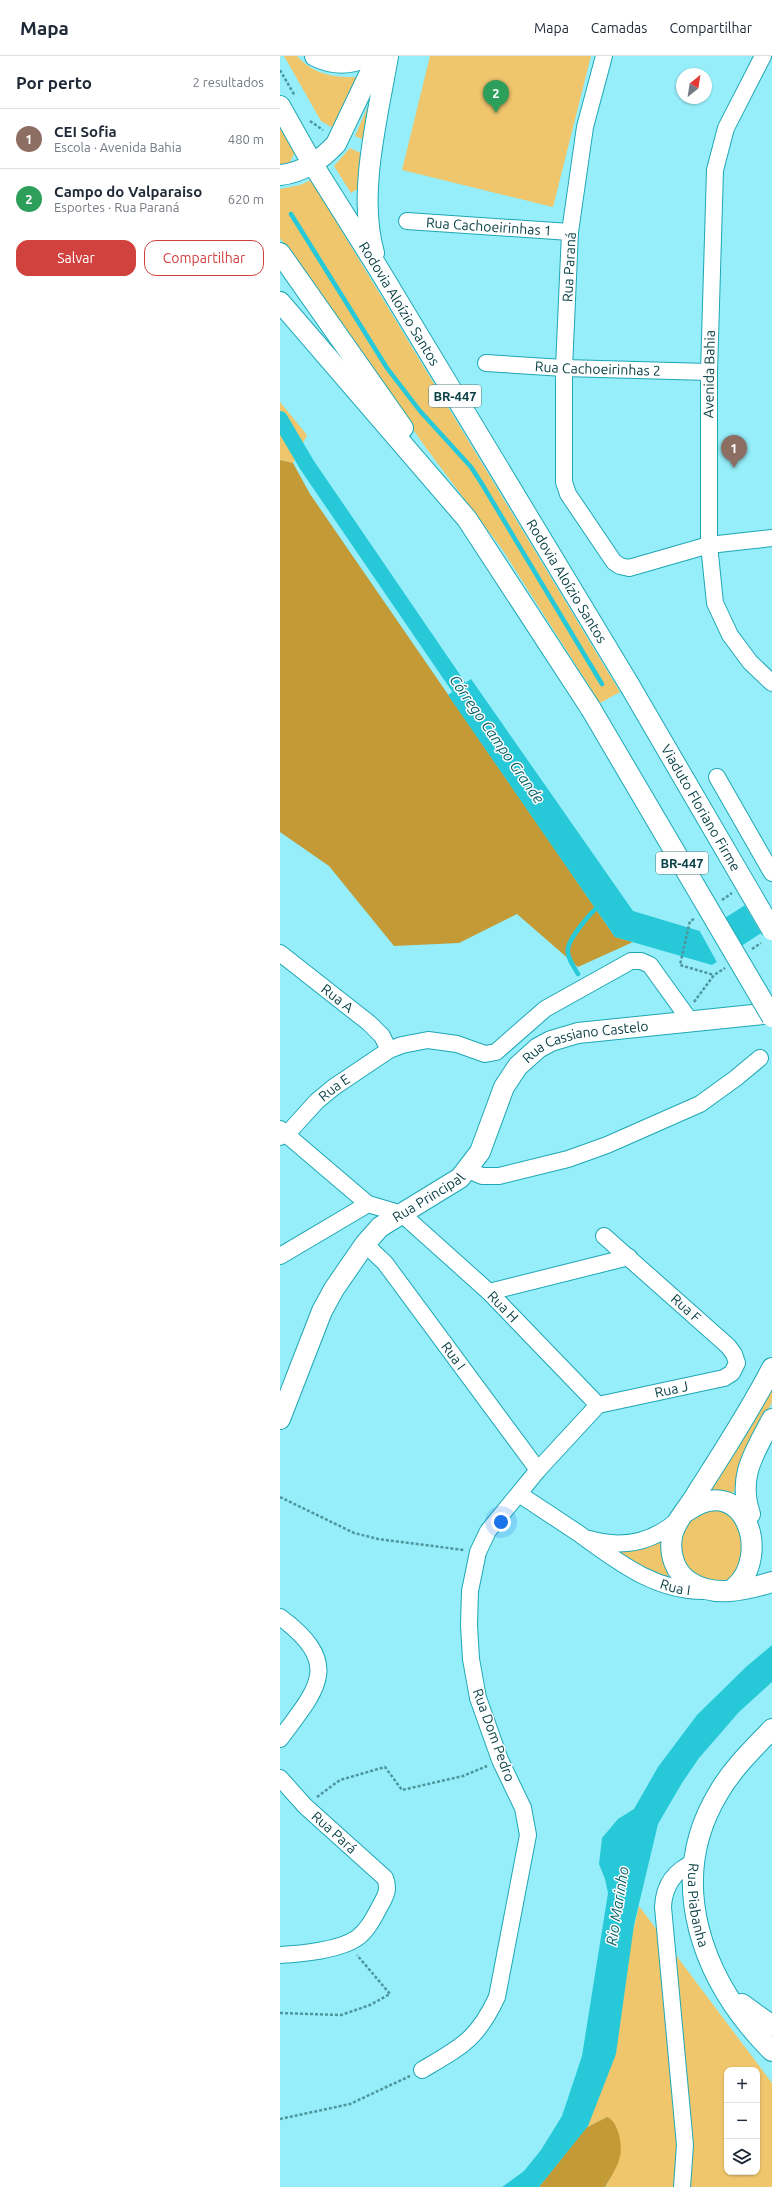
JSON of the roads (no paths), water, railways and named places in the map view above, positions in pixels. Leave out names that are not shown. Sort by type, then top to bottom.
[{"type":"main road","points":[[315,56],[338,63],[350,63],[368,56]]},
{"type":"main road","points":[[280,175],[298,170],[312,163],[328,152],[340,137],[378,56]]},
{"type":"main road","points":[[378,268],[368,225],[368,184],[388,56]]},
{"type":"main road","name":"Rodovia Aloízio Santos","points":[[289,104],[312,163],[378,268],[630,686]]},
{"type":"main road","points":[[280,253],[467,519]]},
{"type":"main road","name":"BR-447","points":[[280,302],[467,519],[591,709],[772,1017]]},
{"type":"main road","name":"Viaduto Floriano Firme","points":[[630,686],[772,930]]},
{"type":"main road","name":"Rua Cassiano Castelo","points":[[468,1170],[485,1142],[500,1099],[510,1076],[527,1057],[538,1048],[551,1041],[578,1034],[772,1013]]},
{"type":"main road","name":"Rua Principal","points":[[280,1419],[322,1311],[338,1283],[365,1244],[380,1227],[452,1184],[468,1170]]},
{"type":"main road","points":[[772,1368],[675,1526],[671,1546],[675,1565],[684,1577],[696,1586],[720,1591],[772,1582]]},
{"type":"main road","points":[[720,1591],[734,1588],[747,1580],[757,1569],[761,1560],[763,1540],[758,1521],[745,1494],[746,1472],[772,1419]]},
{"type":"main road","points":[[683,1514],[695,1505],[714,1500],[733,1503],[758,1521]]},
{"type":"main road","name":"Rua Piabanha","points":[[719,1981],[704,1949],[696,1922],[693,1891],[695,1862],[702,1829],[718,1793],[741,1761],[772,1729]]},
{"type":"main road","points":[[719,1981],[743,2005],[772,2026]]},
{"type":"main road","points":[[719,1981],[745,2022],[772,2051]]},
{"type":"street","name":"Rua Paraná","points":[[604,56],[585,127],[570,232],[564,368],[564,482],[568,494],[614,562],[620,566],[629,568],[708,546]]},
{"type":"street","name":"Avenida Bahia","points":[[763,56],[726,128],[715,170],[709,372],[708,546],[715,602],[722,618],[730,635],[750,662],[772,683]]},
{"type":"street","name":"Rua Cachoeirinhas 1","points":[[407,221],[570,232]]},
{"type":"street","name":"Rua Cachoeirinhas 2","points":[[486,363],[564,368],[709,372]]},
{"type":"street","points":[[708,546],[772,538]]},
{"type":"street","points":[[717,777],[772,873]]},
{"type":"street","name":"Rua A","points":[[280,953],[369,1023],[382,1036],[389,1050]]},
{"type":"street","name":"Rua E","points":[[282,1133],[334,1087],[389,1050],[408,1043],[428,1040],[457,1044],[485,1054],[496,1052],[545,1009],[626,964],[636,960],[650,965],[691,1022]]},
{"type":"street","name":"Rua Principal","points":[[468,1170],[482,1176],[499,1176],[568,1159],[608,1145],[700,1104],[722,1089],[760,1058]]},
{"type":"street","points":[[282,1133],[368,1204],[402,1214]]},
{"type":"street","points":[[280,1256],[368,1204]]},
{"type":"street","name":"Rua H","points":[[402,1214],[489,1292],[598,1405]]},
{"type":"street","name":"Rua F","points":[[604,1236],[728,1346],[734,1354],[737,1363]]},
{"type":"street","name":"Rua I","points":[[365,1244],[385,1263],[538,1470]]},
{"type":"street","points":[[489,1292],[629,1257]]},
{"type":"street","name":"Rua J","points":[[598,1405],[724,1378],[732,1373],[737,1363]]},
{"type":"street","name":"Rua Dom Pedro","points":[[422,2070],[461,2046],[477,2032],[488,2016],[497,1997],[528,1834],[523,1808],[500,1760],[478,1698],[471,1659],[468,1625],[470,1591],[478,1552],[488,1531],[538,1470],[598,1405]]},
{"type":"street","name":"Rua I","points":[[519,1494],[619,1563],[649,1579],[682,1590],[720,1591]]},
{"type":"street","name":"Rua I","points":[[579,1534],[601,1542],[626,1544],[650,1538],[671,1526],[683,1514]]},
{"type":"street","points":[[280,1617],[293,1626],[308,1643],[317,1659],[319,1675],[311,1698],[280,1739]]},
{"type":"street","name":"Rua Pará","points":[[280,1778],[305,1806],[385,1878],[388,1886],[386,1895],[367,1928],[348,1944],[280,1955]]},
{"type":"street","points":[[682,2187],[685,2145],[663,1907],[666,1889],[671,1880],[678,1872],[695,1862]]},
{"type":"water","points":[[471,679],[633,911],[703,932],[772,888],[772,926],[712,965],[615,937],[448,695]]},
{"type":"water","name":"Rio Marinho","points":[[772,1645],[772,1682],[739,1712],[699,1758],[682,1783],[658,1824],[634,1925],[616,2054],[588,2126],[539,2187],[502,2187],[524,2171],[541,2150],[562,2116],[582,2056],[608,1893],[605,1879],[599,1864],[602,1838],[618,1819],[634,1809],[658,1767],[697,1715],[746,1667]]},
{"type":"waterway","points":[[291,214],[387,368],[420,411],[471,467],[602,684]]},
{"type":"waterway","name":"Córrego Campo Grande","points":[[280,419],[307,465],[471,705]]},
{"type":"waterway","points":[[578,974],[569,958],[568,948],[581,925],[600,905]]},
{"type":"place","name":"Campo do Valparaiso","points":[[496,113]]},
{"type":"place","name":"CEI Sofia","points":[[734,468]]}]
